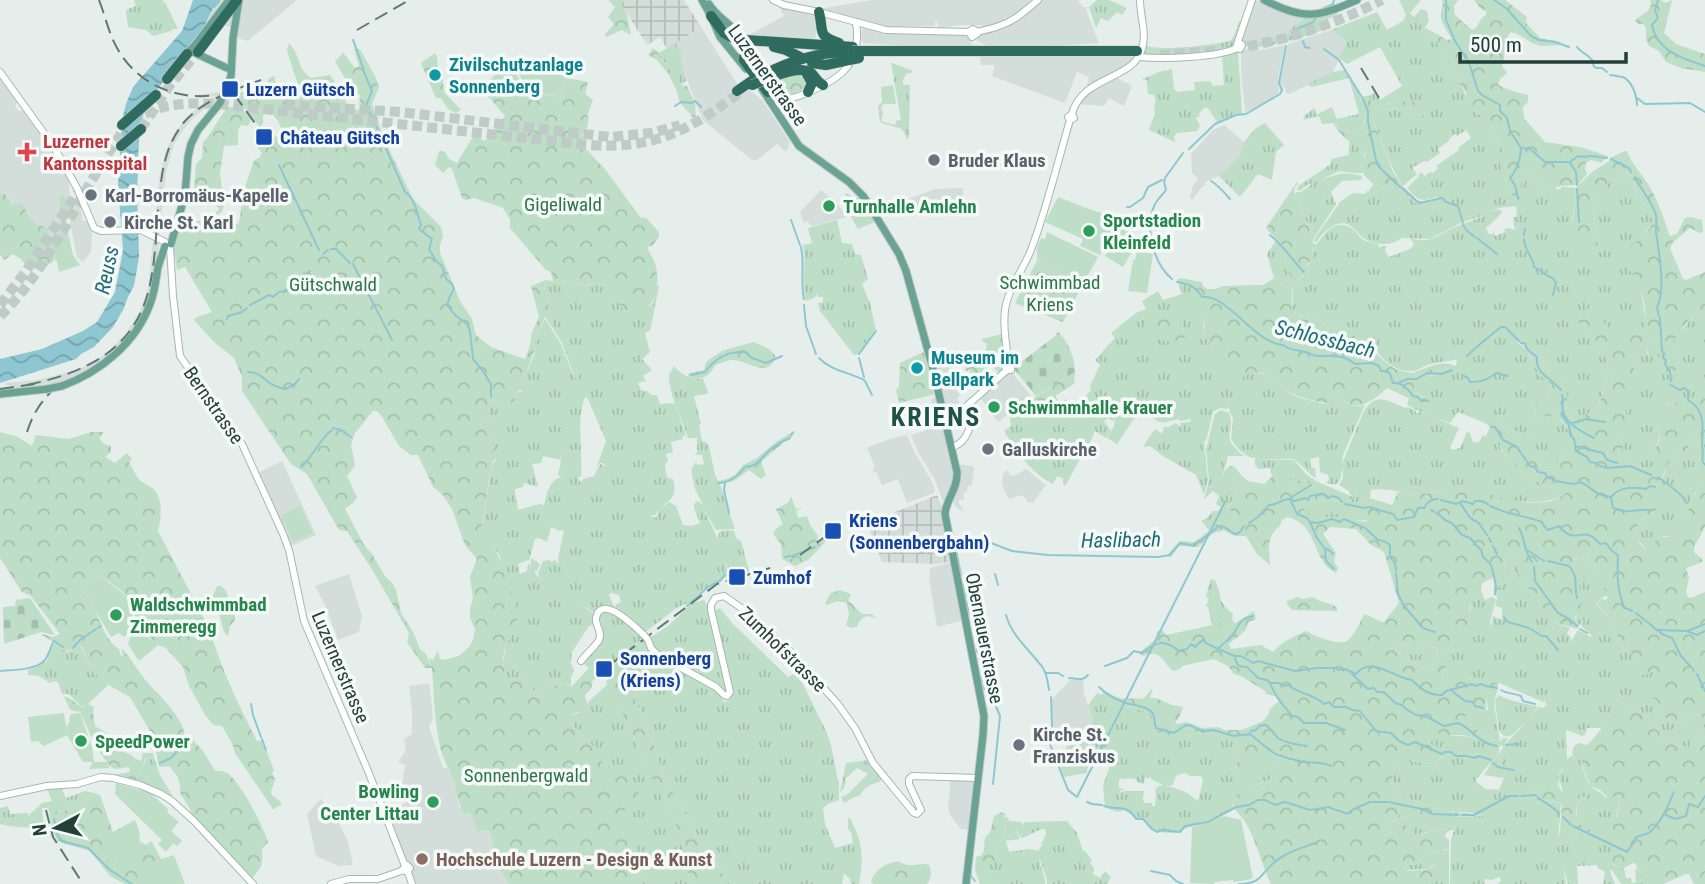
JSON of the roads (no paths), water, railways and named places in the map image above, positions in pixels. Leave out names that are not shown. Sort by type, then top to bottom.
[{"type":"highway","points":[[167,79],[214,30],[235,0]]},
{"type":"highway","points":[[194,53],[235,0]]},
{"type":"highway","points":[[712,13],[724,27],[747,44],[769,48],[774,54],[774,62],[761,80]]},
{"type":"highway","points":[[822,15],[820,29],[825,37],[855,52]]},
{"type":"highway","points":[[214,30],[223,24],[231,28]]},
{"type":"highway","points":[[747,44],[855,52],[1137,54]]},
{"type":"highway","points":[[747,44],[780,48],[800,57]]},
{"type":"highway","points":[[747,44],[744,60],[761,80]]},
{"type":"highway","points":[[761,80],[826,65],[855,52]]},
{"type":"highway","points":[[738,92],[794,61],[855,52]]},
{"type":"highway","points":[[807,68],[823,85]]},
{"type":"highway","points":[[807,68],[814,81],[810,91]]},
{"type":"highway","points":[[146,111],[122,129],[156,95]]},
{"type":"highway","points":[[121,146],[141,129]]},
{"type":"main road","points":[[0,394],[62,387],[100,366],[117,353],[142,321],[151,302],[158,271],[185,195],[191,144],[221,95],[229,67],[235,0]]},
{"type":"main road","name":"Luzernerstrasse","points":[[704,0],[712,13],[720,37],[775,105],[805,149]]},
{"type":"main road","points":[[1264,0],[1293,13],[1319,14],[1357,0]]},
{"type":"main road","points":[[229,67],[231,28]]},
{"type":"main road","name":"Luzernerstrasse","points":[[747,44],[755,70],[792,137],[798,145],[859,191],[899,254],[933,369],[958,477],[946,505],[947,524]]},
{"type":"main road","points":[[194,53],[229,67]]},
{"type":"main road","name":"Obernauerstrasse","points":[[947,524],[983,706],[984,730],[966,884]]},
{"type":"street","points":[[773,0],[783,5],[890,30],[973,32],[1007,23],[1038,0]]},
{"type":"street","points":[[942,412],[964,411],[1008,367],[1006,305],[1030,253],[1073,108],[1082,93],[1132,65],[1137,54],[1142,51],[1144,37],[1140,0]]},
{"type":"street","points":[[1137,54],[1152,58],[1221,53],[1238,42],[1250,2]]},
{"type":"street","points":[[775,105],[823,85],[837,77],[849,65],[856,43],[856,22]]},
{"type":"street","points":[[0,72],[52,145],[79,193],[92,225],[97,230],[139,230],[168,243]]},
{"type":"street","name":"Bernstrasse","points":[[168,243],[180,356],[242,444],[257,478]]},
{"type":"street","points":[[951,447],[961,443],[968,429],[971,420],[964,411]]},
{"type":"street","name":"Luzernerstrasse","points":[[257,478],[288,546],[303,619],[372,781],[412,884]]},
{"type":"street","name":"Zumhofstrasse","points":[[581,661],[599,639],[596,619],[598,614],[609,609],[646,637],[658,655],[716,687],[727,696],[730,692],[711,610],[715,598],[724,596],[788,649],[837,703],[858,731],[873,763],[914,813],[917,814],[921,810],[909,784],[912,776],[978,778]]},
{"type":"street","points":[[0,796],[106,777],[140,785],[172,801],[253,884]]},
{"type":"street","points":[[331,884],[349,879],[378,879],[406,869]]},
{"type":"water","points":[[193,0],[220,2],[213,8],[201,33],[147,103],[140,126],[138,158],[139,257],[134,286],[123,310],[113,327],[94,347],[76,359],[0,383],[0,359],[42,349],[83,331],[97,322],[115,292],[123,250],[118,185],[122,120],[126,104],[133,87],[182,31]]},
{"type":"waterway","points":[[1322,9],[1333,4],[1334,0]]},
{"type":"waterway","points":[[1446,0],[1446,20],[1469,63],[1478,91],[1500,105],[1500,111],[1507,118],[1510,131],[1521,148],[1530,149],[1545,162],[1570,162],[1578,156],[1607,158]]},
{"type":"waterway","points":[[1494,0],[1507,9],[1531,36],[1569,47]]},
{"type":"waterway","points":[[1658,0],[1655,10],[1658,18],[1652,25],[1659,41],[1672,53],[1705,66]]},
{"type":"waterway","points":[[1290,39],[1297,29],[1313,22],[1317,16]]},
{"type":"waterway","points":[[353,40],[372,91],[367,107],[405,192],[413,202],[421,225],[419,229],[432,239],[429,249],[442,266],[446,279],[452,284],[454,289],[447,305],[467,324],[473,359],[491,384],[491,397]]},
{"type":"waterway","points":[[1303,41],[1305,47],[1310,48]]},
{"type":"waterway","name":"Schlossbach","points":[[1189,149],[1215,124],[1236,115],[1246,114],[1280,94],[1282,90],[1279,83],[1286,46]]},
{"type":"waterway","points":[[1577,47],[1590,58],[1594,67],[1607,72]]},
{"type":"waterway","points":[[1324,49],[1339,60],[1363,99],[1368,111],[1376,160],[1381,169],[1400,187]]},
{"type":"waterway","points":[[1610,75],[1623,77],[1629,82],[1637,105]]},
{"type":"waterway","points":[[1637,98],[1645,104],[1690,103],[1705,112]]},
{"type":"waterway","points":[[675,106],[681,102],[695,101],[701,107]]},
{"type":"waterway","points":[[1518,199],[1515,185],[1510,178],[1518,165],[1521,149]]},
{"type":"waterway","points":[[1172,279],[1155,254],[1150,223],[1155,204],[1166,190],[1165,178],[1183,153]]},
{"type":"waterway","points":[[1611,159],[1629,168],[1631,172]]},
{"type":"waterway","points":[[1570,163],[1576,172],[1577,185]]},
{"type":"waterway","points":[[279,165],[319,250]]},
{"type":"waterway","points":[[1635,177],[1656,215],[1661,281],[1657,308],[1659,316]]},
{"type":"waterway","points":[[1127,207],[1143,198],[1148,187],[1162,180]]},
{"type":"waterway","points":[[1211,181],[1230,199]]},
{"type":"waterway","points":[[1402,188],[1419,203],[1442,198],[1458,206],[1463,223]]},
{"type":"waterway","points":[[1577,189],[1579,222]]},
{"type":"waterway","points":[[791,220],[800,245]]},
{"type":"waterway","points":[[1463,225],[1475,237]]},
{"type":"waterway","points":[[1524,235],[1525,229]]},
{"type":"waterway","points":[[1270,235],[1304,272]]},
{"type":"waterway","points":[[1477,238],[1497,254]]},
{"type":"waterway","points":[[1524,239],[1534,267],[1553,278],[1556,283],[1553,295]]},
{"type":"waterway","points":[[801,247],[804,299]]},
{"type":"waterway","points":[[331,249],[336,249],[350,263]]},
{"type":"waterway","points":[[323,254],[328,250]]},
{"type":"waterway","points":[[353,264],[392,340]]},
{"type":"waterway","points":[[250,305],[269,295],[273,297],[279,292],[287,291],[302,275],[310,271]]},
{"type":"waterway","name":"Schlossbach","points":[[1177,282],[1191,286],[1202,297],[1222,303],[1272,342],[1316,356],[1342,357],[1355,364],[1372,363],[1379,366],[1381,371],[1387,371],[1393,383],[1404,386],[1420,400],[1428,401]]},
{"type":"waterway","points":[[804,305],[806,326],[816,354]]},
{"type":"waterway","points":[[227,319],[228,316],[247,308]]},
{"type":"waterway","points":[[1660,318],[1663,358],[1666,360],[1671,381]]},
{"type":"waterway","points":[[1467,356],[1501,327],[1505,327],[1521,343],[1525,343],[1527,349],[1537,357],[1541,372],[1561,390]]},
{"type":"waterway","points":[[859,354],[876,331]]},
{"type":"waterway","points":[[691,375],[705,372],[718,359],[732,353],[744,351],[752,358],[766,363],[782,356]]},
{"type":"waterway","points":[[819,358],[835,369],[864,380]]},
{"type":"waterway","points":[[859,358],[864,377]]},
{"type":"waterway","points":[[1400,382],[1417,379],[1427,373],[1442,374],[1452,370]]},
{"type":"waterway","points":[[248,372],[256,373],[273,385],[285,389],[299,379]]},
{"type":"waterway","points":[[1462,375],[1470,382],[1484,380],[1496,373],[1508,376]]},
{"type":"waterway","points":[[865,381],[872,395]]},
{"type":"waterway","points":[[1671,385],[1687,390],[1688,400],[1700,413],[1702,460],[1705,465]]},
{"type":"waterway","points":[[1562,395],[1562,410],[1565,416],[1571,424],[1594,438]]},
{"type":"waterway","points":[[1563,412],[1561,414],[1569,425],[1576,451],[1590,462],[1608,468],[1630,466],[1651,475]]},
{"type":"waterway","points":[[1572,423],[1585,419],[1605,422]]},
{"type":"waterway","points":[[1491,427],[1495,427],[1503,440],[1517,447],[1530,466],[1545,473],[1547,477],[1553,477],[1555,481],[1574,484],[1580,482],[1597,493],[1611,497],[1623,489],[1655,487]]},
{"type":"waterway","points":[[333,428],[351,437]]},
{"type":"waterway","points":[[301,467],[332,430]]},
{"type":"waterway","points":[[718,483],[726,482],[745,467],[756,464],[774,447],[790,438]]},
{"type":"waterway","points":[[1575,446],[1603,453],[1607,460],[1617,463]]},
{"type":"waterway","points":[[1658,477],[1678,492],[1687,503]]},
{"type":"waterway","points":[[725,483],[729,513]]},
{"type":"waterway","points":[[1291,499],[1311,485]]},
{"type":"waterway","points":[[1291,500],[1308,500],[1310,496],[1324,494],[1329,498],[1339,498],[1342,502]]},
{"type":"waterway","points":[[1611,498],[1613,508],[1618,510],[1650,510]]},
{"type":"waterway","points":[[1249,523],[1269,505],[1290,499],[1297,514],[1310,522],[1325,549],[1326,561],[1334,569]]},
{"type":"waterway","points":[[1345,504],[1393,514],[1397,520],[1414,517],[1418,508],[1424,508],[1429,501],[1438,499]]},
{"type":"waterway","points":[[1441,500],[1456,504],[1463,501],[1473,504],[1475,501],[1481,501],[1488,504]]},
{"type":"waterway","points":[[1050,744],[1068,790],[1077,797],[1225,502]]},
{"type":"waterway","points":[[1460,503],[1469,517],[1478,522],[1487,535]]},
{"type":"waterway","points":[[1490,506],[1542,522],[1548,530],[1559,526],[1570,535],[1589,535],[1600,544],[1606,543],[1618,555],[1620,594],[1624,607],[1632,611]]},
{"type":"waterway","points":[[1431,510],[1452,523],[1481,550],[1492,568],[1495,594]]},
{"type":"waterway","points":[[1310,522],[1332,519],[1340,522],[1344,519],[1365,528],[1378,540],[1390,545],[1390,557],[1396,570]]},
{"type":"waterway","name":"Haslibach","points":[[986,541],[1012,551],[1048,555],[1158,557],[1170,555],[1180,543],[1194,546],[1219,526],[1236,534],[1244,526]]},
{"type":"waterway","points":[[1519,528],[1532,562]]},
{"type":"waterway","points":[[1489,538],[1491,542]]},
{"type":"waterway","points":[[955,544],[961,575]]},
{"type":"waterway","points":[[1493,546],[1497,554]]},
{"type":"waterway","points":[[792,556],[815,547]]},
{"type":"waterway","points":[[1326,549],[1333,554]]},
{"type":"waterway","points":[[1527,550],[1544,561]]},
{"type":"waterway","points":[[785,557],[790,556]]},
{"type":"waterway","points":[[1548,561],[1569,566],[1575,578],[1577,598]]},
{"type":"waterway","points":[[1534,567],[1535,581],[1558,613],[1577,626]]},
{"type":"waterway","points":[[729,572],[746,570]]},
{"type":"waterway","points":[[1396,573],[1398,594],[1404,606],[1423,628],[1435,632]]},
{"type":"waterway","points":[[687,606],[725,574]]},
{"type":"waterway","points":[[995,574],[998,585]]},
{"type":"waterway","points":[[963,585],[969,612],[976,623],[977,650],[982,675]]},
{"type":"waterway","points":[[1636,613],[1662,634],[1672,638],[1681,656],[1691,667]]},
{"type":"waterway","points":[[1006,615],[1017,637],[1044,670],[1049,690]]},
{"type":"waterway","points":[[1218,649],[1231,637],[1241,622],[1253,616]]},
{"type":"waterway","points":[[1504,617],[1508,622],[1546,636],[1558,650]]},
{"type":"waterway","points":[[1658,630],[1687,631],[1705,624]]},
{"type":"waterway","points":[[73,648],[96,629]]},
{"type":"waterway","points":[[1580,629],[1587,633]]},
{"type":"waterway","points":[[1687,631],[1697,635],[1705,631]]},
{"type":"waterway","points":[[1105,666],[1127,658],[1134,651],[1142,653],[1156,644],[1165,643],[1179,651],[1187,649],[1191,644],[1195,647],[1204,640],[1218,649],[1253,663],[1258,661],[1295,671],[1336,668],[1356,674],[1362,669],[1376,667],[1412,680],[1419,687],[1437,695],[1472,684],[1497,688]]},
{"type":"waterway","points":[[0,671],[24,669],[40,664],[47,657],[54,641],[63,647]]},
{"type":"waterway","points":[[1235,658],[1239,666],[1247,667],[1258,678],[1270,683],[1288,685],[1324,704],[1329,702],[1334,707],[1360,711],[1376,731],[1391,733],[1408,745],[1415,742],[1442,754],[1451,752],[1456,756],[1479,756],[1491,760]]},
{"type":"waterway","points":[[1046,673],[1063,676]]},
{"type":"waterway","points":[[1352,674],[1368,689],[1384,692],[1395,703],[1416,715],[1427,717],[1444,726],[1458,723],[1490,745],[1497,746]]},
{"type":"waterway","points":[[1697,674],[1705,691]]},
{"type":"waterway","points":[[1069,678],[1081,679],[1088,675]]},
{"type":"waterway","points":[[981,678],[984,689],[992,697],[1000,716],[993,784]]},
{"type":"waterway","points":[[1271,685],[1292,716],[1298,717],[1304,723],[1326,723],[1345,730]]},
{"type":"waterway","points":[[1099,687],[1120,701],[1152,712],[1156,728],[1174,733],[1186,725],[1234,736],[1250,734],[1259,726],[1266,725],[1281,740],[1307,746]]},
{"type":"waterway","points":[[1501,690],[1535,704]]},
{"type":"waterway","points":[[1452,691],[1465,701],[1483,708]]},
{"type":"waterway","points":[[1049,741],[1052,725],[1051,697]]},
{"type":"waterway","points":[[251,704],[261,737]]},
{"type":"waterway","points":[[1251,735],[1278,755],[1331,766]]},
{"type":"waterway","points":[[262,739],[266,750]]},
{"type":"waterway","points":[[160,763],[171,758],[183,745],[190,743]]},
{"type":"waterway","points":[[1506,745],[1520,744]]},
{"type":"waterway","points":[[1493,763],[1498,767],[1513,770]]},
{"type":"waterway","points":[[1573,826],[1627,852],[1635,838],[1648,833],[1658,823],[1674,792]]},
{"type":"waterway","points":[[1521,796],[1535,795],[1559,813]]},
{"type":"waterway","points":[[1462,815],[1474,815],[1509,796],[1518,796]]},
{"type":"waterway","points":[[1664,814],[1675,819],[1686,816],[1689,804],[1698,807],[1705,796]]},
{"type":"waterway","points":[[1104,806],[1126,809],[1157,832],[1180,832],[1185,826],[1208,822],[1236,807],[1258,800],[1275,805],[1285,802],[1310,810],[1329,807],[1347,814],[1370,802],[1388,802],[1433,814],[1458,815]]},
{"type":"waterway","points":[[1087,802],[1102,805]]},
{"type":"waterway","points":[[1563,817],[1571,825]]},
{"type":"waterway","points":[[54,819],[62,841],[88,848],[110,870],[132,884]]},
{"type":"waterway","points":[[1239,884],[1257,880],[1284,856],[1315,843]]},
{"type":"waterway","points":[[971,869],[971,876],[975,881]]},
{"type":"waterway","points":[[1151,871],[1170,875],[1183,884]]},
{"type":"tunnel","points":[[1233,49],[1309,30],[1382,0]]},
{"type":"tunnel","points":[[1160,55],[1218,51]]},
{"type":"tunnel","points":[[141,129],[170,85],[198,52]]},
{"type":"tunnel","points":[[145,114],[172,105],[218,104],[611,146],[651,141],[669,135],[703,118],[739,93]]},
{"type":"tunnel","points":[[285,105],[400,112],[610,137],[652,133],[680,125]]},
{"type":"tunnel","points":[[0,316],[35,275],[121,134]]},
{"type":"tunnel","points":[[0,305],[26,271],[77,193]]},
{"type":"railway","points":[[99,0],[116,46],[124,59],[145,79],[171,92],[216,95]]},
{"type":"railway","points":[[357,30],[409,0]]},
{"type":"railway","points":[[1361,68],[1379,98]]},
{"type":"railway","points":[[27,385],[87,366],[104,356],[132,328],[149,289],[162,177],[174,138],[186,120],[202,106],[261,80]]},
{"type":"railway","points":[[234,94],[262,133]]},
{"type":"railway","points":[[0,389],[35,384]]},
{"type":"railway","points":[[27,432],[38,409],[54,389]]},
{"type":"railway","points":[[800,555],[830,533]]},
{"type":"railway","points":[[607,667],[717,584],[770,568]]},
{"type":"railway","points":[[46,810],[53,837],[83,884]]},
{"type":"place","name":"Zivilschutzanlage Sonnenberg","points":[[435,75]]},
{"type":"place","name":"Luzern Gütsch","points":[[230,89]]},
{"type":"place","name":"Château Gütsch","points":[[264,137]]},
{"type":"place","name":"Luzerner Kantonsspital","points":[[27,152]]},
{"type":"place","name":"Bruder Klaus","points":[[934,160]]},
{"type":"place","name":"Karl-Borromäus-Kapelle","points":[[91,195]]},
{"type":"place","name":"Turnhalle Amlehn","points":[[829,206]]},
{"type":"place","name":"Kirche St. Karl","points":[[110,222]]},
{"type":"place","name":"Sportstadion Kleinfeld","points":[[1089,231]]},
{"type":"place","name":"Museum im Bellpark","points":[[917,368]]},
{"type":"place","name":"Schwimmhalle Krauer","points":[[994,407]]},
{"type":"place","name":"Galluskirche","points":[[988,449]]},
{"type":"place","name":"Kriens (Sonnenbergbahn)","points":[[833,531]]},
{"type":"place","name":"Zumhof","points":[[737,577]]},
{"type":"place","name":"Waldschwimmbad Zimmeregg","points":[[116,615]]},
{"type":"place","name":"Sonnenberg (Kriens)","points":[[604,669]]},
{"type":"place","name":"SpeedPower","points":[[81,741]]},
{"type":"place","name":"Kirche St. Franziskus","points":[[1019,745]]},
{"type":"place","name":"Bowling Center Littau","points":[[433,802]]},
{"type":"place","name":"Hochschule Luzern - Design & Kunst","points":[[422,859]]},
{"type":"district","name":"KRIENS","points":[[936,417]]},
{"type":"park label","name":"Gigeliwald","points":[[563,204]]},
{"type":"park label","name":"Gütschwald","points":[[333,284]]},
{"type":"park label","name":"Schwimmbad Kriens","points":[[1050,293]]},
{"type":"park label","name":"Sonnenbergwald","points":[[526,775]]},
{"type":"water label","name":"Reuss","points":[[107,270]]}]
